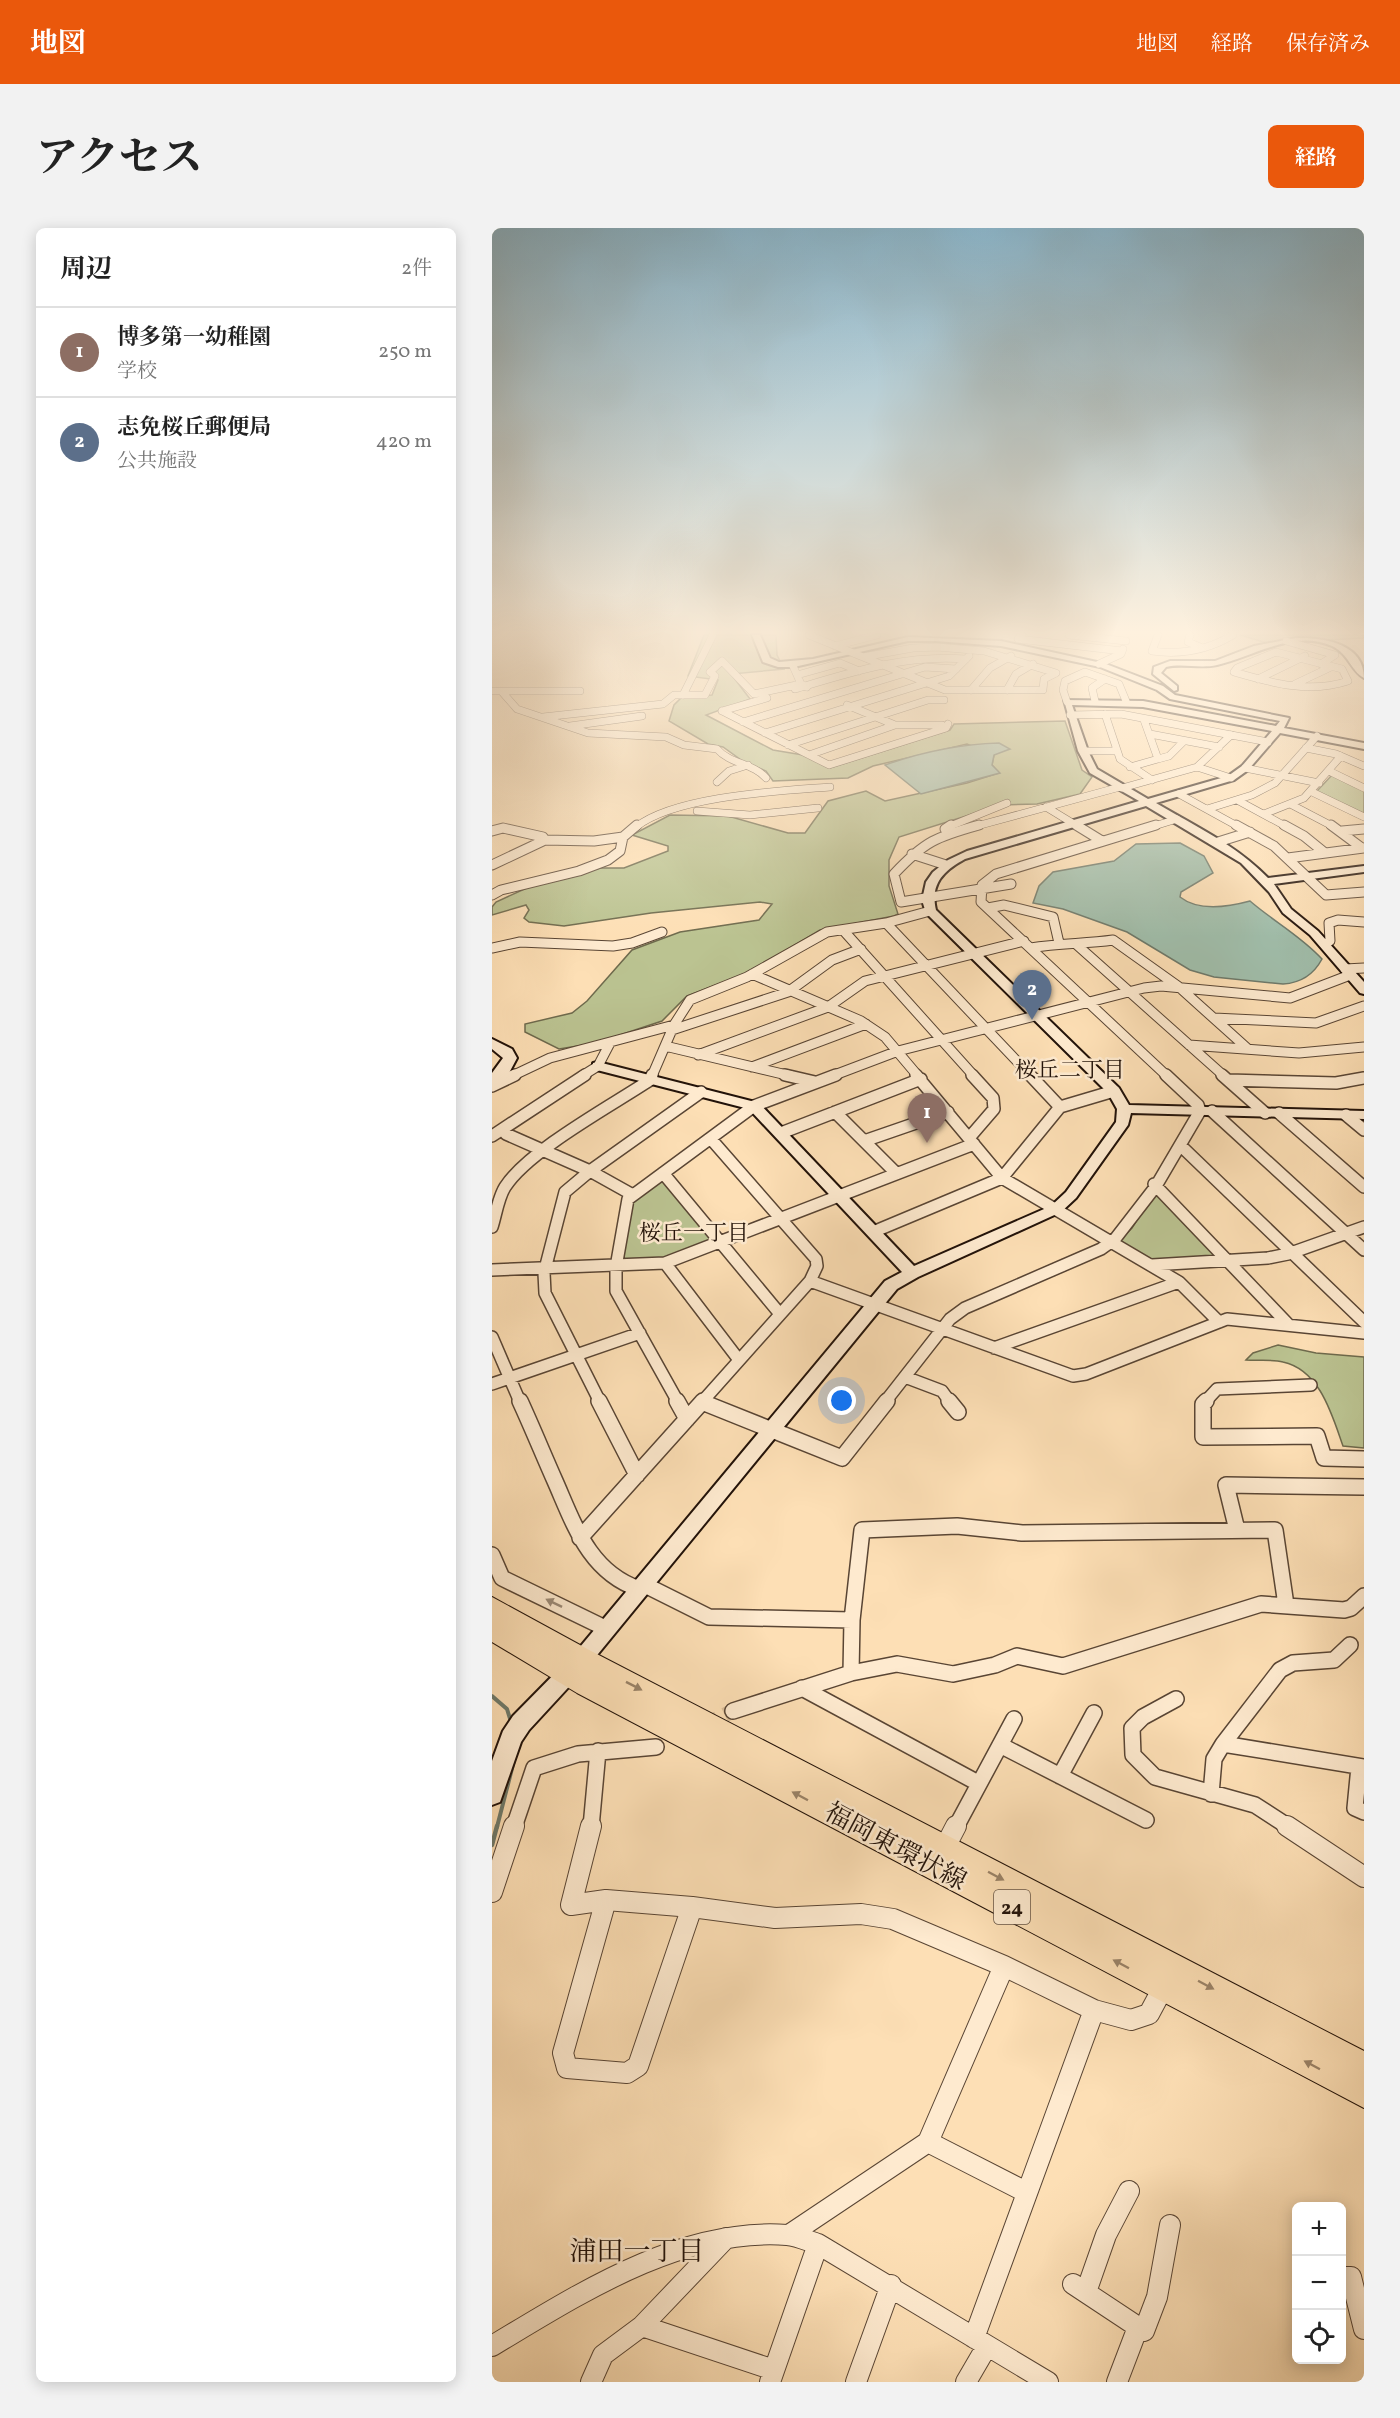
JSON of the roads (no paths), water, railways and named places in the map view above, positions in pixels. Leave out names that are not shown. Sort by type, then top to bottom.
[{"type":"main road","name":"福岡東環状線","points":[[492,1607],[575,1666],[1168,1977],[1364,2068]]},
{"type":"main road","name":"福岡東環状線","points":[[492,1630],[575,1666],[944,1848],[1364,2092]]},
{"type":"street","points":[[614,736],[666,737],[684,745],[717,749],[723,756],[759,770],[766,778]]},
{"type":"street","points":[[770,736],[829,765],[922,736]]},
{"type":"street","points":[[788,745],[817,736]]},
{"type":"street","points":[[809,755],[865,736]]},
{"type":"street","points":[[1077,736],[1093,771],[1218,842],[1245,861],[1265,882],[1287,911],[1324,944],[1364,990]]},
{"type":"street","points":[[1113,736],[1120,759],[1152,780]]},
{"type":"street","points":[[1150,736],[1158,759]]},
{"type":"street","points":[[1157,736],[1219,747]]},
{"type":"street","points":[[907,917],[894,874],[923,845],[949,833],[1197,767],[1230,736]]},
{"type":"street","points":[[1234,736],[1268,742]]},
{"type":"street","points":[[928,904],[934,876],[946,865],[971,853],[1231,778],[1245,768],[1273,736]]},
{"type":"street","points":[[1207,809],[1265,789],[1282,776],[1317,736],[1364,746]]},
{"type":"street","points":[[1130,767],[1169,756],[1184,741]]},
{"type":"street","points":[[1306,748],[1341,756],[1364,766]]},
{"type":"street","points":[[1083,751],[1118,751]]},
{"type":"street","points":[[1264,814],[1292,805],[1312,792],[1341,756]]},
{"type":"street","points":[[717,782],[729,771],[747,765]]},
{"type":"street","points":[[1197,767],[1231,778]]},
{"type":"street","points":[[1245,768],[1319,783]]},
{"type":"street","points":[[1329,771],[1364,788]]},
{"type":"street","points":[[492,895],[501,890],[591,867],[619,853],[623,847],[623,837],[630,828],[676,811],[739,794],[830,787]]},
{"type":"street","points":[[1312,792],[1364,818]]},
{"type":"street","points":[[1179,794],[1250,832],[1288,858],[1326,895],[1364,892]]},
{"type":"street","points":[[1237,800],[1304,836],[1325,853]]},
{"type":"street","points":[[949,833],[945,829],[958,821],[992,812],[1007,803]]},
{"type":"street","points":[[1292,805],[1342,831],[1363,848]]},
{"type":"street","points":[[1046,807],[1102,841]]},
{"type":"street","points":[[676,811],[707,810],[750,815],[818,808]]},
{"type":"street","points":[[1177,819],[996,874],[983,882],[979,889],[981,902],[1198,1105],[1364,1250]]},
{"type":"street","points":[[492,831],[503,828],[543,837],[544,840]]},
{"type":"street","points":[[1342,831],[1364,829]]},
{"type":"street","points":[[1218,842],[1250,832]]},
{"type":"street","points":[[492,864],[544,840],[594,841],[623,837]]},
{"type":"street","points":[[1288,858],[1363,848]]},
{"type":"street","points":[[912,854],[946,865]]},
{"type":"street","points":[[1265,882],[1364,870]]},
{"type":"street","points":[[492,1227],[503,1190],[516,1172],[544,1150],[650,1080],[673,1028],[690,1000],[752,974],[818,936],[886,923],[907,917],[928,904],[979,889],[1011,884]]},
{"type":"street","points":[[494,1789],[511,1738],[575,1666],[891,1285],[912,1273],[1056,1209],[1071,1195],[1123,1122],[1124,1109],[1114,1091],[1036,1016],[928,904],[901,902]]},
{"type":"street","points":[[988,908],[1004,905],[1053,917],[1059,943]]},
{"type":"street","points":[[1324,944],[1330,941],[1329,923],[1338,920],[1364,922]]},
{"type":"street","points":[[886,923],[1060,1107]]},
{"type":"street","points":[[492,1270],[616,1267],[665,1263],[897,1173],[971,1141],[994,1109],[993,1098],[843,930]]},
{"type":"street","points":[[492,948],[520,942],[545,945],[590,943],[614,946],[632,944],[662,932]]},
{"type":"street","points":[[698,1055],[828,1007],[865,981],[884,974],[974,953],[1027,945],[1059,943],[1077,945],[1113,940],[1179,987],[1248,1048]]},
{"type":"street","points":[[1077,945],[1229,1080],[1364,1187]]},
{"type":"street","points":[[492,1086],[550,1058],[673,1028],[790,990],[832,960],[861,949]]},
{"type":"street","points":[[687,1419],[616,1291],[616,1267],[628,1199],[754,1106],[897,1051],[1131,992],[1161,986],[1290,998],[1347,972],[1364,968]]},
{"type":"street","points":[[752,974],[866,1024],[885,1037],[1002,1178],[1152,1264],[1179,1282],[1219,1322]]},
{"type":"street","points":[[1214,1018],[1307,1023],[1333,1018],[1364,1006]]},
{"type":"street","points":[[750,1067],[866,1024]]},
{"type":"street","points":[[492,1043],[507,1052],[510,1058],[504,1070],[492,1080]]},
{"type":"street","points":[[492,1137],[598,1066],[610,1043]]},
{"type":"street","points":[[1189,1045],[1324,1054],[1364,1047]]},
{"type":"street","points":[[665,1046],[815,1083]]},
{"type":"street","points":[[598,1066],[754,1106],[912,1273]]},
{"type":"street","points":[[1229,1080],[1336,1083],[1364,1078]]},
{"type":"street","points":[[781,1133],[921,1079]]},
{"type":"street","points":[[873,1232],[1002,1178],[1060,1107],[1114,1091]]},
{"type":"street","points":[[637,1475],[545,1293],[546,1268],[565,1192],[590,1171],[701,1092]]},
{"type":"street","points":[[1124,1109],[1364,1114]]},
{"type":"street","points":[[702,1402],[842,1458],[941,1329],[965,1308],[1114,1241],[1206,1111]]},
{"type":"street","points":[[835,1112],[897,1173]]},
{"type":"street","points":[[864,1141],[948,1112]]},
{"type":"street","points":[[1346,1115],[1364,1130]]},
{"type":"street","points":[[502,1129],[506,1134],[590,1171],[633,1195]]},
{"type":"street","points":[[580,1538],[810,1281],[817,1266],[816,1259],[711,1139]]},
{"type":"street","points":[[1180,1145],[1364,1322]]},
{"type":"street","points":[[663,1173],[780,1314]]},
{"type":"street","points":[[1154,1185],[1288,1324]]},
{"type":"street","points":[[1152,1264],[1268,1258],[1364,1227]]},
{"type":"street","points":[[665,1263],[739,1360]]},
{"type":"street","points":[[810,1281],[1072,1376],[1086,1374],[1219,1322],[1241,1319],[1364,1333]]},
{"type":"street","points":[[994,1348],[1179,1282]]},
{"type":"street","points":[[492,1384],[640,1333]]},
{"type":"street","points":[[492,1337],[580,1538],[594,1558],[613,1577],[641,1586],[709,1617],[852,1620]]},
{"type":"street","points":[[905,1377],[942,1391],[958,1412]]},
{"type":"street","points":[[1311,1385],[1217,1389],[1203,1404],[1203,1437],[1317,1436],[1324,1458],[1364,1459]]},
{"type":"street","points":[[1237,1530],[1226,1485],[1364,1487]]},
{"type":"street","points":[[851,1673],[852,1620],[862,1530],[957,1526],[1022,1533],[1275,1530],[1286,1605]]},
{"type":"street","points":[[492,1555],[502,1578],[606,1629]]},
{"type":"street","points":[[733,1711],[851,1673],[897,1664],[953,1674],[995,1665],[1017,1656],[1063,1666],[1261,1604],[1344,1610],[1351,1608],[1364,1596]]},
{"type":"street","points":[[1211,1794],[1214,1760],[1236,1721],[1276,1673],[1286,1665],[1296,1663],[1332,1663],[1343,1656],[1350,1645]]},
{"type":"street","points":[[802,1688],[978,1783]]},
{"type":"street","points":[[1176,1699],[1143,1717],[1132,1728],[1133,1755],[1155,1777],[1256,1805],[1364,1877]]},
{"type":"street","points":[[1060,1776],[1094,1713]]},
{"type":"street","points":[[944,1848],[1014,1719]]},
{"type":"street","points":[[1223,1744],[1361,1767],[1355,1808],[1364,1812]]},
{"type":"street","points":[[1000,1745],[1146,1820]]},
{"type":"street","points":[[492,1892],[534,1768],[552,1759],[598,1751],[656,1747]]},
{"type":"street","points":[[598,1751],[597,1801],[583,1866],[570,1896],[571,1905],[606,1900],[692,1907],[775,1918],[861,1914],[893,1919],[1004,1966],[1094,2010],[1131,2020],[1149,2014],[1168,1977]]},
{"type":"street","points":[[606,1900],[563,2053],[567,2068],[627,2073],[638,2066],[692,1907]]},
{"type":"street","points":[[789,2235],[928,2142],[1004,1966]]},
{"type":"street","points":[[966,2382],[1026,2192],[1094,2010]]},
{"type":"street","points":[[928,2142],[1026,2192]]},
{"type":"street","points":[[1130,2192],[1080,2288],[1144,2331],[1157,2297],[1170,2225]]},
{"type":"street","points":[[492,2346],[580,2294],[670,2255],[726,2237],[789,2235],[818,2244],[891,2285],[1048,2382]]},
{"type":"street","points":[[591,2382],[603,2355],[642,2326],[726,2237]]},
{"type":"street","points":[[642,2326],[772,2376],[818,2244]]},
{"type":"street","points":[[1346,2277],[1351,2277],[1364,2330]]},
{"type":"street","points":[[856,2382],[891,2285]]},
{"type":"street","points":[[1117,2382],[1138,2327]]},
{"type":"waterway","points":[[492,1696],[507,1709],[511,1722]]},
{"type":"waterway","points":[[497,1827],[517,1749]]},
{"type":"waterway","points":[[492,1845],[497,1826]]},
{"type":"tunnel","points":[[704,1725],[733,1711]]},
{"type":"place","name":"志免桜丘郵便局","points":[[1032,1020]]},
{"type":"place","name":"博多第一幼稚園","points":[[927,1143]]},
{"type":"district","name":"桜丘二丁目","points":[[1070,1069]]},
{"type":"district","name":"桜丘一丁目","points":[[694,1232]]},
{"type":"district","name":"浦田一丁目","points":[[637,2251]]}]
